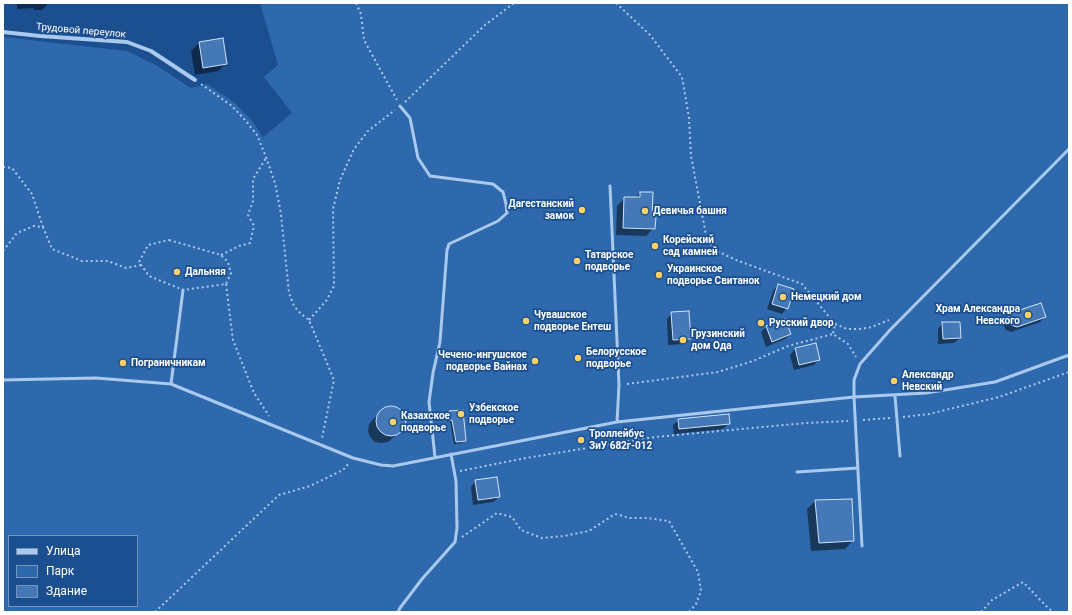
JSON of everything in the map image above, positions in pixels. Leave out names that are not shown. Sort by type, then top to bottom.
[{"type":"street","name":"Трудовой переулок","points":[[3,32],[127,42],[152,51],[195,80]]},
{"type":"lane","points":[[400,106],[410,118],[418,158],[430,176],[493,184],[503,192],[507,213],[498,221],[449,244],[447,250],[440,342],[432,373],[429,402],[435,457]]},
{"type":"lane","points":[[862,546],[854,397],[854,380],[860,364],[890,330],[1069,149]]},
{"type":"lane","points":[[610,186],[619,385],[617,422]]},
{"type":"lane","points":[[171,384],[183,290]]},
{"type":"lane","points":[[3,380],[96,378],[171,384],[353,458],[381,465],[393,466],[617,422],[854,397],[895,396],[926,393],[995,382],[1069,355]]},
{"type":"lane","points":[[895,396],[900,456]]},
{"type":"lane","points":[[398,612],[422,579],[455,542],[457,528],[454,472],[451,454]]},
{"type":"lane","points":[[797,472],[858,468]]},
{"type":"path","points":[[356,3],[361,14],[364,40],[400,106]]},
{"type":"path","points":[[309,320],[326,302],[334,286],[333,209],[340,180],[354,149],[368,131],[400,106],[485,25],[514,3]]},
{"type":"path","points":[[616,3],[650,35],[682,77],[689,118],[691,156],[707,240],[717,251],[736,260],[802,284],[835,324],[847,329],[859,329],[872,327],[891,319]]},
{"type":"path","points":[[195,80],[232,106],[257,135],[275,183],[281,214],[289,294],[294,306],[309,320],[334,380],[321,445]]},
{"type":"path","points":[[221,255],[239,246],[250,243],[254,226],[248,215],[253,201],[253,179],[266,158]]},
{"type":"path","points":[[3,167],[12,168],[32,194],[52,249],[82,261],[108,261],[126,268],[141,265]]},
{"type":"path","points":[[3,251],[18,233],[34,226],[43,227]]},
{"type":"path","points":[[226,284],[183,290],[149,276],[139,262],[148,245],[169,240],[221,255],[228,262],[231,273],[226,284],[233,340],[254,393],[276,427]]},
{"type":"path","points":[[833,334],[835,324]]},
{"type":"path","points":[[619,385],[718,372],[788,346],[833,334],[848,344],[860,364]]},
{"type":"path","points":[[454,472],[526,458],[655,437],[806,423],[897,418],[929,414],[999,397],[1069,372]]},
{"type":"path","points":[[155,612],[280,495],[310,486],[343,470],[353,458]]},
{"type":"path","points":[[455,542],[497,514],[512,517],[521,530],[542,538],[564,536],[589,531],[615,514],[630,518],[646,518],[669,521],[698,572],[700,590],[696,604],[689,612]]},
{"type":"path","points":[[981,612],[992,600],[1023,582],[1053,612]]},
{"type":"green space","points":[[260,3],[1069,3],[1069,612],[3,612],[3,37],[127,51],[156,65],[191,88],[207,84],[235,103],[253,122],[263,137],[292,113],[264,77],[278,65]]},
{"type":"building","points":[[223,38],[227,64],[203,68],[199,42]]},
{"type":"building","name":"Девичья башня","points":[[640,192],[653,192],[652,217],[656,217],[655,229],[623,228],[624,197],[640,197]]},
{"type":"building","name":"Немецкий дом","points":[[778,284],[794,289],[788,309],[772,304]]},
{"type":"building","name":"Храм Александра Невского","points":[[1041,303],[1046,317],[1017,327],[1011,325],[1008,318],[1011,313]]},
{"type":"building","points":[[689,311],[691,339],[673,340],[671,312]]},
{"type":"building","points":[[785,319],[791,334],[772,342],[766,326]]},
{"type":"building","points":[[942,322],[960,322],[961,338],[943,339]]},
{"type":"building","points":[[816,343],[820,360],[799,365],[795,348]]},
{"type":"building","points":[[391,406],[402,410],[406,421],[402,432],[391,436],[380,432],[376,421],[380,410]]},
{"type":"building","points":[[463,410],[466,441],[456,442],[452,420],[449,420],[449,411]]},
{"type":"building","points":[[729,414],[730,424],[679,429],[678,419]]},
{"type":"building","points":[[497,477],[500,497],[478,500],[475,480]]},
{"type":"building","points":[[852,499],[854,541],[819,543],[815,500]]},
{"type":"place","name":"Дагестанский замок","points":[[582,210]]},
{"type":"place","name":"Девичья башня","points":[[645,211]]},
{"type":"place","name":"Корейский сад камней","points":[[655,246]]},
{"type":"place","name":"Татарское подворье","points":[[577,261]]},
{"type":"place","name":"Дальняя","points":[[177,272]]},
{"type":"place","name":"Украинское подворье Свитанок","points":[[659,275]]},
{"type":"place","name":"Немецкий дом","points":[[783,297]]},
{"type":"place","name":"Храм Александра Невского","points":[[1028,315]]},
{"type":"place","name":"Чувашское подворье Ентеш","points":[[526,321]]},
{"type":"place","name":"Русский двор","points":[[761,323]]},
{"type":"place","name":"Грузинский дом Ода","points":[[683,340]]},
{"type":"place","name":"Белорусское подворье","points":[[578,358]]},
{"type":"place","name":"Чечено-ингушское подворье Вайнах","points":[[535,361]]},
{"type":"place","name":"Пограничникам","points":[[123,363]]},
{"type":"place","name":"Александр Невский","points":[[894,381]]},
{"type":"place","name":"Узбекское подворье","points":[[461,414]]},
{"type":"place","name":"Казахское подворье","points":[[393,422]]},
{"type":"place","name":"Троллейбус ЗиУ 682г-012","points":[[581,440]]}]
